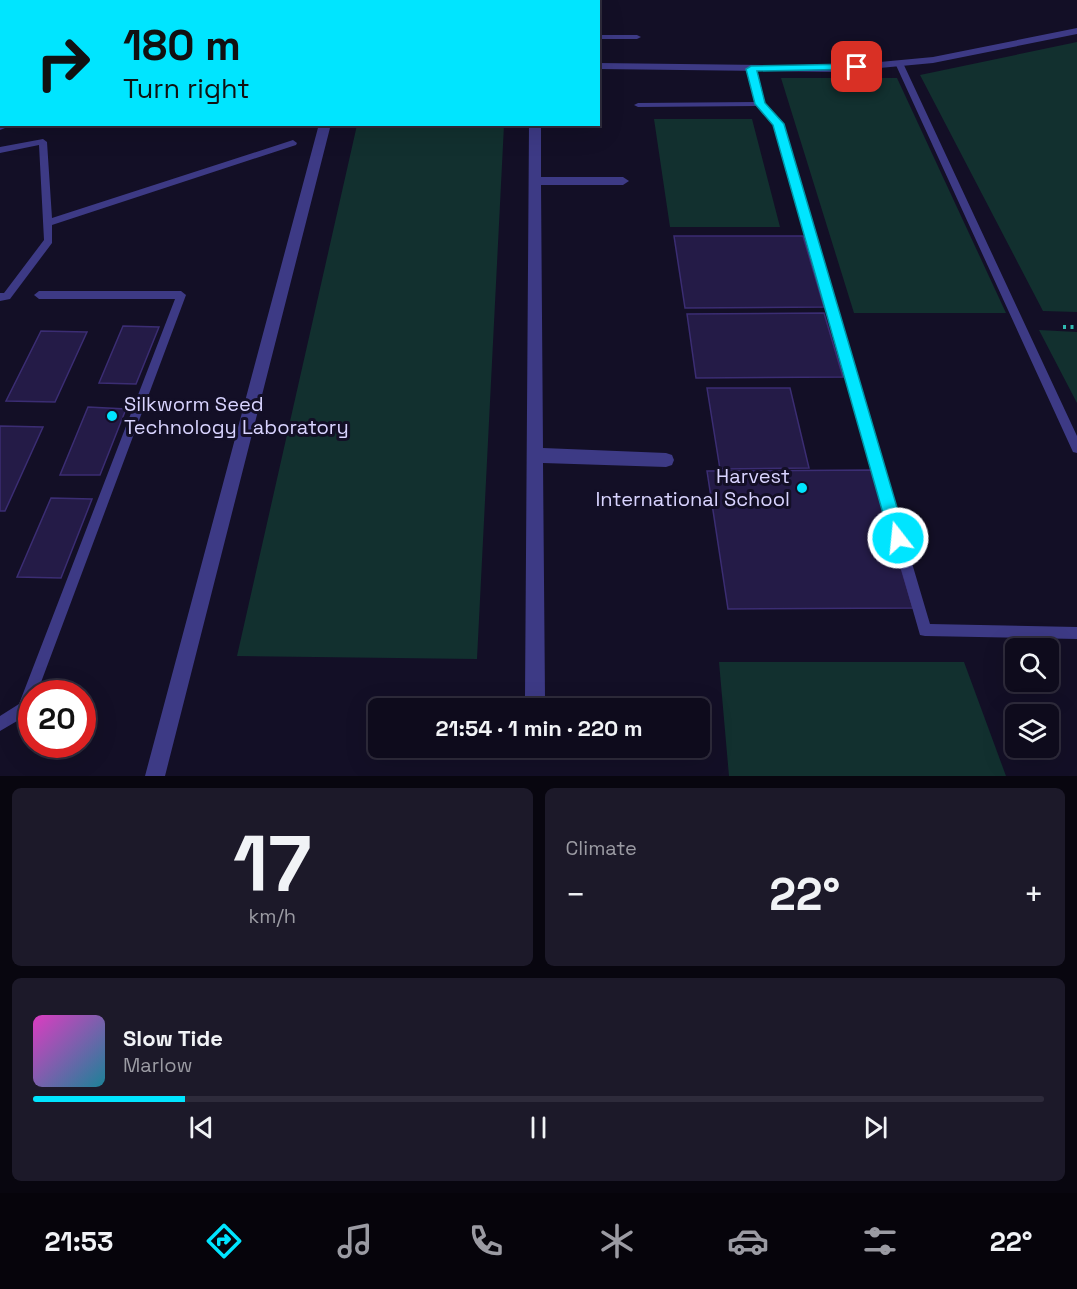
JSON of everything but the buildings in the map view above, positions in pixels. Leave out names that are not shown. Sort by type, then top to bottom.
[{"type":"street","points":[[600,66],[837,69],[988,51],[1077,31]]},
{"type":"street","points":[[154,776],[324,126]]},
{"type":"street","points":[[535,126],[535,697]]},
{"type":"street","points":[[536,181],[623,181]]},
{"type":"street","points":[[535,455],[666,460]]},
{"type":"lane","points":[[600,38],[637,37]]},
{"type":"lane","points":[[899,63],[1077,448]]},
{"type":"lane","points":[[751,69],[760,104],[778,124],[925,630],[1077,633]]},
{"type":"lane","points":[[638,105],[760,104]]},
{"type":"lane","points":[[0,150],[43,142],[49,241],[4,297],[0,308]]},
{"type":"lane","points":[[48,223],[293,143]]},
{"type":"lane","points":[[0,724],[24,710],[181,296],[39,295]]},
{"type":"path","points":[[1064,327],[1077,327]]},
{"type":"green space","points":[[1077,42],[1077,312],[1043,311],[920,75]]},
{"type":"green space","points":[[781,78],[897,78],[1006,313],[854,313]]},
{"type":"green space","points":[[654,119],[752,119],[780,227],[670,227]]},
{"type":"green space","points":[[357,126],[504,126],[477,659],[237,656]]},
{"type":"green space","points":[[1039,330],[1077,332],[1077,403]]},
{"type":"green space","points":[[719,662],[964,662],[1006,776],[729,776]]},
{"type":"place","name":"Silkworm Seed Technology Laboratory","points":[[112,416]]},
{"type":"place","name":"Harvest International School","points":[[802,488]]},
{"type":"route","points":[[857,67],[751,69],[760,104],[778,124],[898,538]]}]
